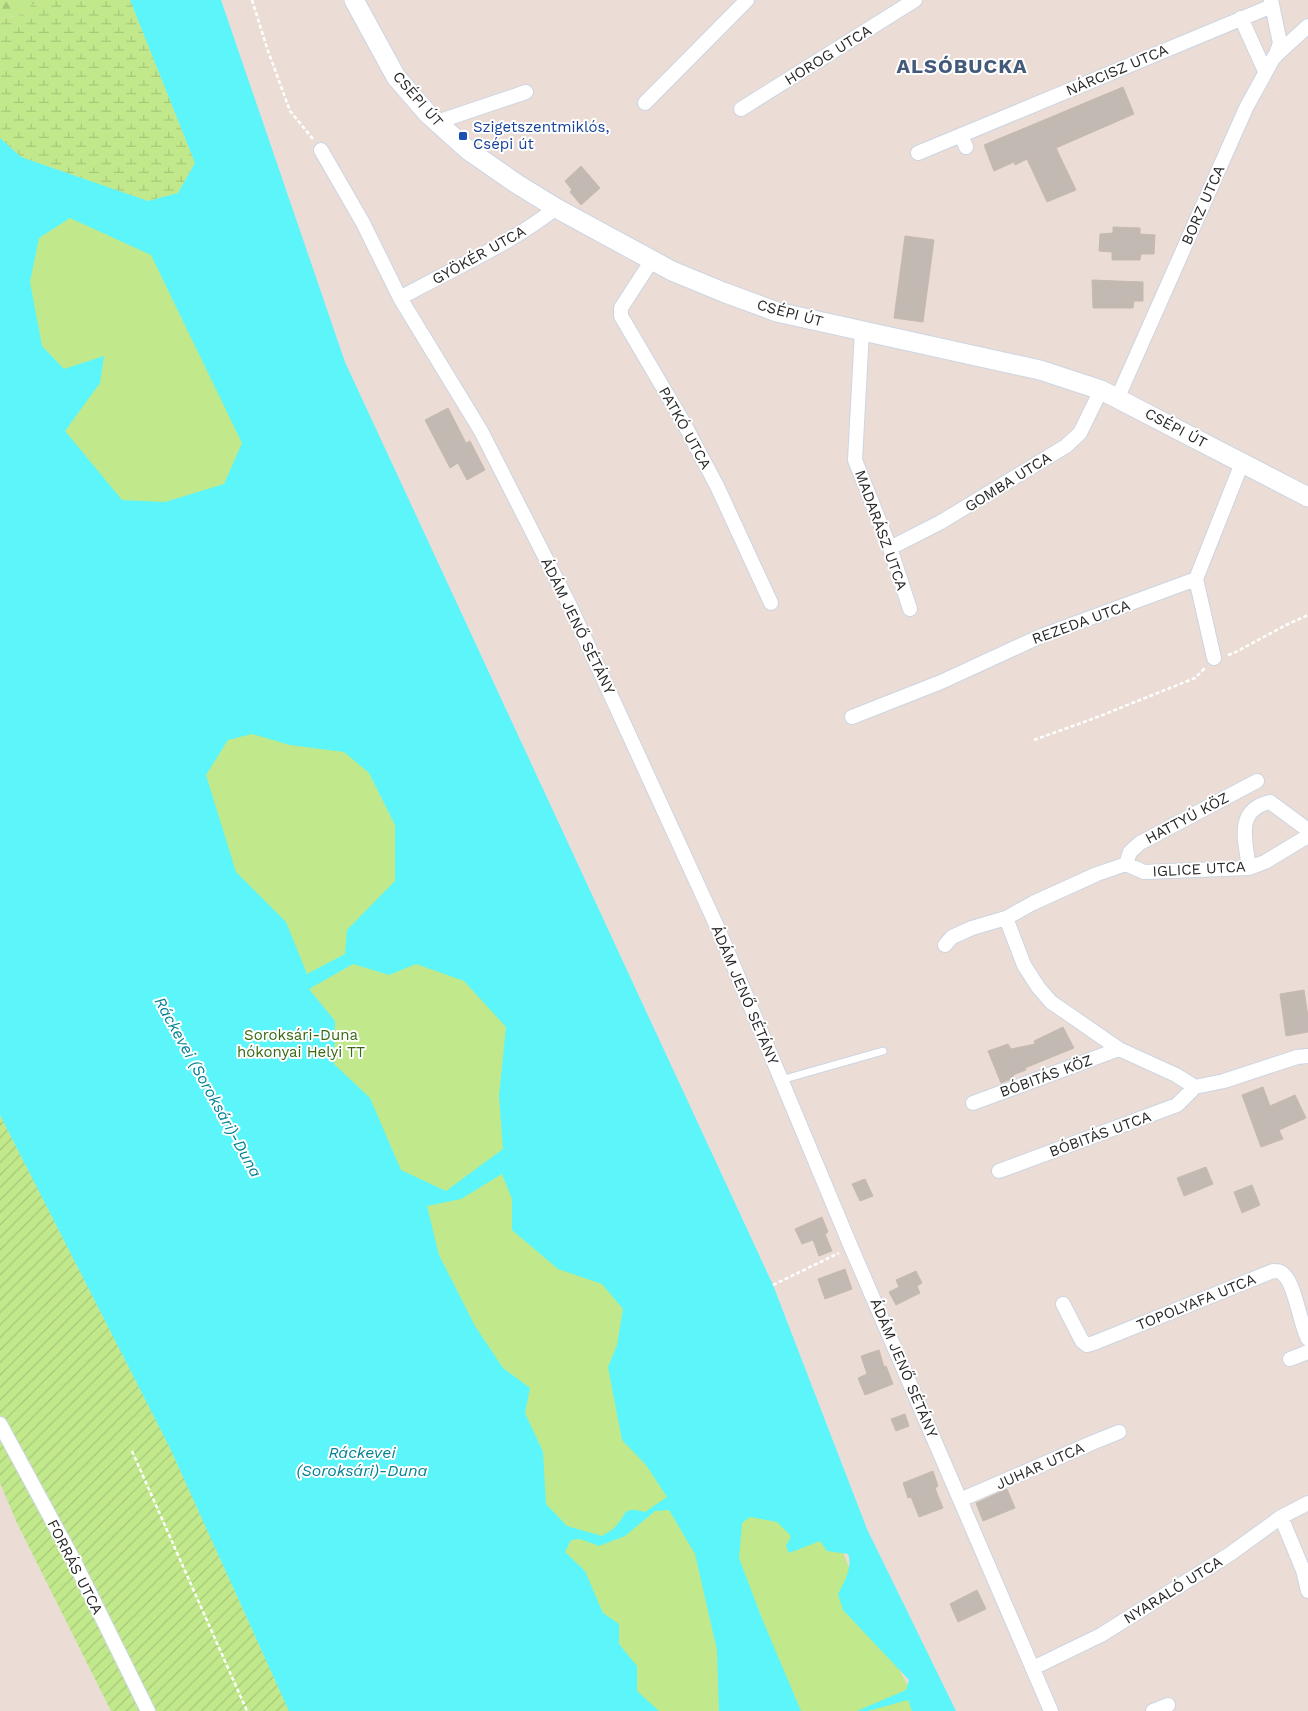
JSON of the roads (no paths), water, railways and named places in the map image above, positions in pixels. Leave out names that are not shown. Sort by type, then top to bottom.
[{"type":"street","name":"CSÉPI ÚT","points":[[354,0],[396,77],[428,114],[468,150],[556,208],[652,260],[698,282],[777,312],[1040,370],[1110,393],[1308,497]]},
{"type":"street","points":[[645,103],[747,0]]},
{"type":"street","name":"HOROG UTCA","points":[[741,109],[915,0]]},
{"type":"street","points":[[1272,3],[1280,43],[1274,57]]},
{"type":"street","name":"NÁRCISZ UTCA","points":[[918,153],[964,141],[1272,3]]},
{"type":"street","points":[[1242,18],[1265,71]]},
{"type":"street","name":"BORZ UTCA","points":[[1110,393],[1265,71],[1274,57],[1308,26]]},
{"type":"street","points":[[437,122],[526,92]]},
{"type":"street","name":"ÁDÁM JENŐ SÉTÁNY","points":[[321,150],[363,223],[400,298],[481,431],[569,604],[719,931],[851,1247],[1051,1711]]},
{"type":"street","name":"GYÖKÉR UTCA","points":[[400,298],[494,248],[539,222],[556,208]]},
{"type":"street","name":"PATKÓ UTCA","points":[[652,260],[621,308],[621,316],[682,420],[712,478],[771,603]]},
{"type":"street","name":"MADARÁSZ UTCA","points":[[862,331],[855,460],[890,548],[910,609]]},
{"type":"street","name":"GOMBA UTCA","points":[[890,548],[941,522],[1066,446],[1080,433],[1110,393]]},
{"type":"street","points":[[1214,658],[1196,580],[1242,463]]},
{"type":"street","name":"REZEDA UTCA","points":[[852,717],[941,682],[1040,636],[1196,580]]},
{"type":"street","name":"HATTYÚ KÖZ","points":[[1126,864],[1130,852],[1140,843],[1257,781]]},
{"type":"street","points":[[1249,868],[1244,826],[1249,815],[1263,804],[1270,802],[1308,830]]},
{"type":"street","name":"IGLICE UTCA","points":[[1126,864],[1144,872],[1249,868],[1265,862],[1308,836]]},
{"type":"street","points":[[945,945],[952,938],[972,928],[1006,918],[1033,903],[1097,874],[1126,864]]},
{"type":"street","name":"BÓBITÁS KÖZ","points":[[1006,918],[1024,965],[1044,995],[1058,1007],[1120,1049],[1176,1075],[1196,1087]]},
{"type":"street","name":"BÓBITÁS KÖZ","points":[[973,1103],[1120,1049]]},
{"type":"street","points":[[1196,1087],[1224,1081],[1302,1056]]},
{"type":"street","name":"BÓBITÁS UTCA","points":[[999,1171],[1177,1105],[1196,1087]]},
{"type":"street","name":"TOPOLYAFA UTCA","points":[[1064,1304],[1082,1341],[1087,1345],[1273,1271],[1278,1271],[1286,1276],[1308,1339]]},
{"type":"street","points":[[1290,1359],[1308,1352]]},
{"type":"street","name":"FORRÁS UTCA","points":[[0,1424],[72,1559],[148,1711]]},
{"type":"street","name":"JUHAR UTCA","points":[[960,1500],[1119,1432]]},
{"type":"street","name":"NYARALÓ UTCA","points":[[1033,1668],[1101,1634],[1128,1618],[1230,1554],[1281,1517],[1308,1503]]},
{"type":"street","points":[[1281,1517],[1303,1570],[1308,1591]]},
{"type":"street","points":[[1153,1711],[1168,1705]]},
{"type":"lane","points":[[781,1080],[883,1050]]},
{"type":"water","name":"Ráckevei (Soroksári)-Duna","points":[[130,0],[221,0],[345,362],[773,1285],[867,1529],[956,1711],[912,1711],[908,1700],[868,1711],[857,1711],[906,1690],[909,1680],[843,1610],[838,1594],[849,1569],[848,1554],[827,1551],[820,1541],[789,1553],[786,1546],[791,1536],[777,1522],[750,1517],[742,1523],[739,1558],[801,1711],[719,1711],[717,1650],[695,1554],[669,1510],[655,1511],[625,1536],[599,1546],[580,1539],[571,1540],[565,1552],[585,1571],[603,1613],[619,1624],[619,1644],[637,1666],[637,1691],[659,1711],[289,1711],[170,1448],[0,1115],[0,138],[21,157],[148,201],[178,193],[195,163]],"holes":[[[70,218],[151,255],[242,443],[224,484],[165,502],[122,500],[65,431],[100,383],[104,356],[64,369],[42,346],[30,282],[39,238]],[[252,734],[290,745],[344,752],[369,773],[395,825],[395,881],[347,930],[345,954],[307,974],[286,922],[236,872],[206,775],[228,740]],[[353,964],[389,975],[416,964],[464,981],[506,1027],[499,1096],[503,1149],[446,1191],[401,1170],[370,1098],[334,1064],[335,1021],[309,989]],[[502,1174],[512,1199],[512,1230],[558,1269],[602,1284],[623,1309],[617,1345],[608,1367],[622,1440],[646,1465],[667,1497],[645,1512],[632,1510],[626,1512],[615,1527],[602,1536],[567,1526],[546,1504],[543,1452],[525,1413],[530,1388],[503,1368],[475,1326],[439,1255],[427,1206],[461,1199]]]},
{"type":"place","name":"Szigetszentmiklós, Csépi út","points":[[463,136]]},
{"type":"district","name":"ALSÓBUCKA","points":[[962,66]]},
{"type":"park label","name":"Soroksári-Duna hókonyai Helyi TT","points":[[301,1044]]}]
